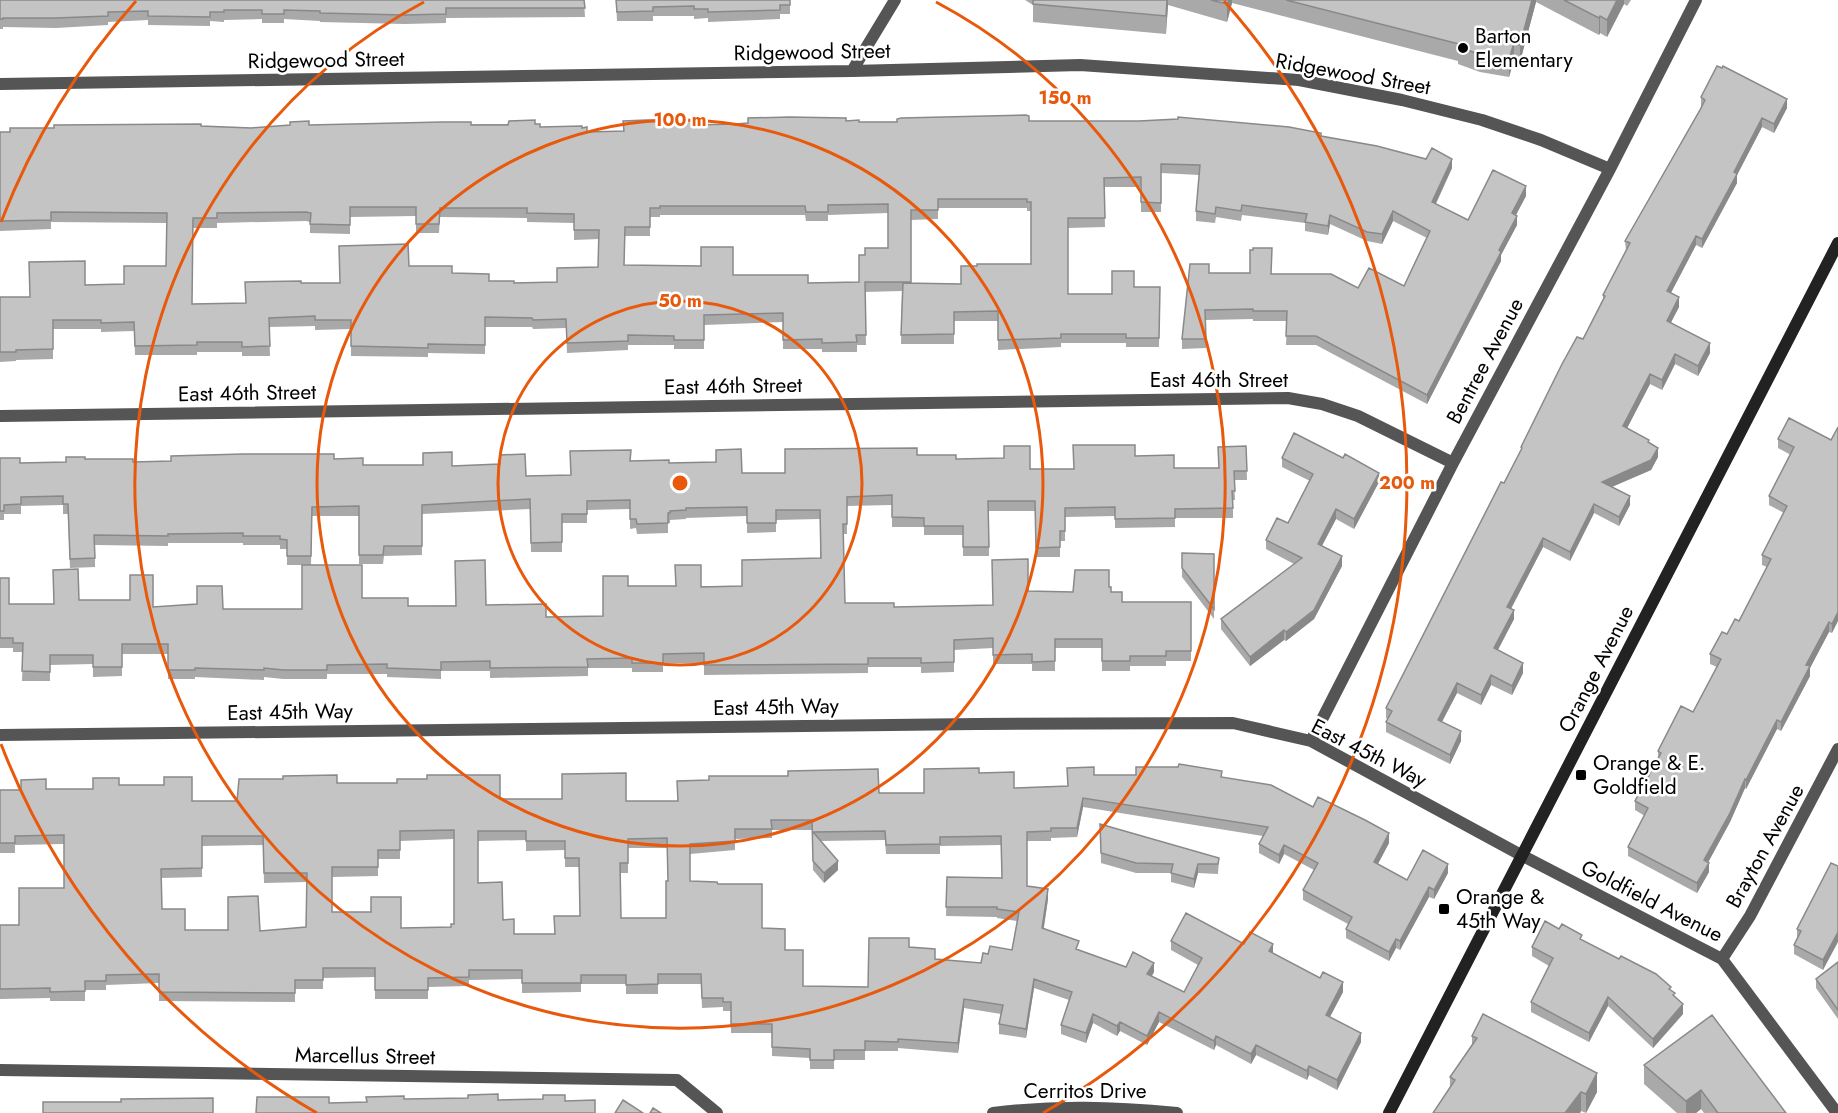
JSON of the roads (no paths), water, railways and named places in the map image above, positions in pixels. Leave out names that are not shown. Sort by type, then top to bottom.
[{"type":"street","points":[[852,71],[895,0]]},
{"type":"street","name":"Bentree Avenue","points":[[1311,741],[1453,463],[1610,169],[1696,0]]},
{"type":"street","name":"Ridgewood Street","points":[[0,84],[852,71],[1080,65],[1299,80],[1402,100],[1482,120],[1541,140],[1610,169]]},
{"type":"street","name":"Orange Avenue","points":[[1389,1113],[1838,243]]},
{"type":"street","name":"East 46th Street","points":[[0,416],[1288,398],[1322,404],[1358,416],[1453,463]]},
{"type":"street","name":"East 45th Way","points":[[0,735],[1233,723],[1311,741],[1521,855]]},
{"type":"street","name":"Brayton Avenue","points":[[1722,959],[1755,905],[1838,749]]},
{"type":"street","name":"Goldfield Avenue","points":[[1521,855],[1722,959],[1837,1113]]},
{"type":"street","name":"Marcellus Street","points":[[0,1070],[677,1080],[717,1113]]},
{"type":"street","name":"Cerritos Drive","points":[[993,1113],[1038,1108],[1102,1107],[1177,1113]]},
{"type":"place","name":"Barton Elementary","points":[[1463,48]]},
{"type":"place","name":"Orange & E. Goldfield","points":[[1581,775]]},
{"type":"place","name":"Orange & 45th Way","points":[[1444,909]]}]
